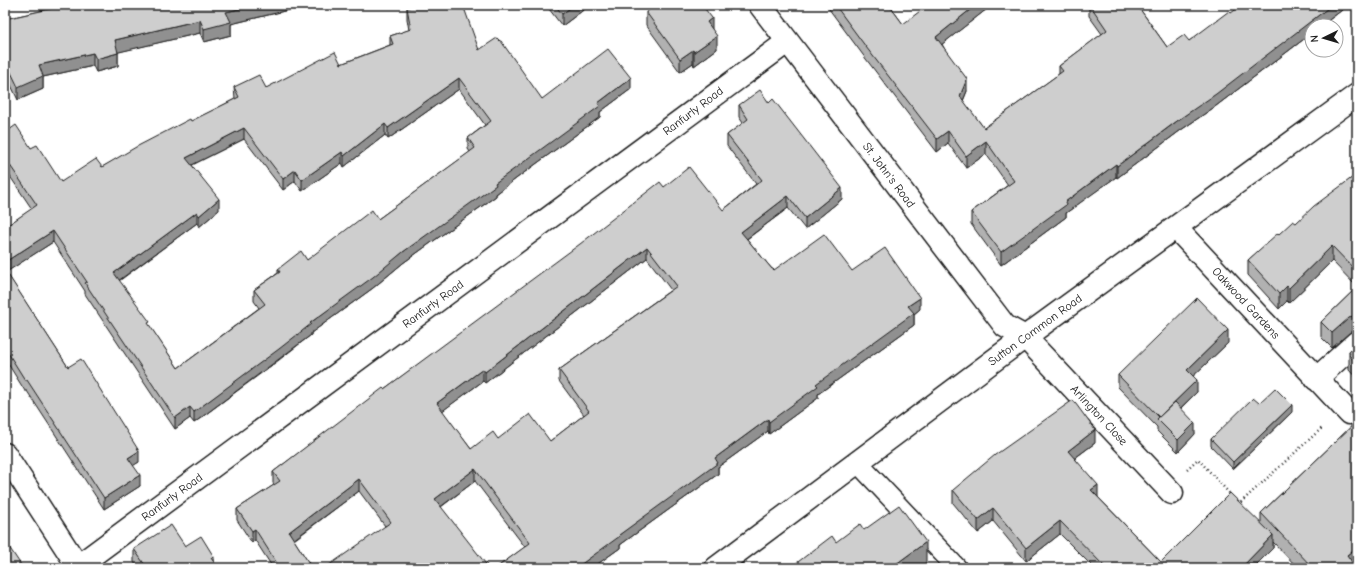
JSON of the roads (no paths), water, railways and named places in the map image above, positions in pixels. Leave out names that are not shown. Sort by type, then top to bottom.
[{"type":"street","name":"St. John's Road","points":[[760,5],[1005,326],[1025,337]]},
{"type":"street","name":"Ranfurly Road","points":[[79,567],[787,42]]},
{"type":"street","name":"Sutton Common Road","points":[[716,568],[1025,337],[1357,96]]},
{"type":"street","name":"Oakwood Gardens","points":[[1176,228],[1349,413]]},
{"type":"street","name":"Arlington Close","points":[[1025,337],[1170,491]]},
{"type":"street","points":[[1316,379],[1357,342]]},
{"type":"street","points":[[5,454],[79,567]]},
{"type":"lane","points":[[857,462],[957,568]]}]
